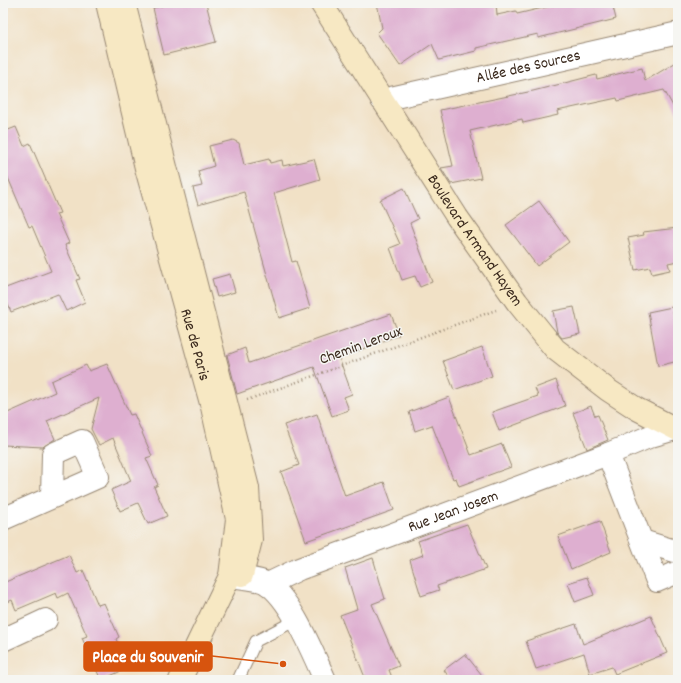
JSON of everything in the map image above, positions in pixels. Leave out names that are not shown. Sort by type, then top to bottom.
[{"type":"main road","name":"Rue de Paris","points":[[107,3],[146,168],[212,407],[237,519],[237,591],[194,680]]},
{"type":"main road","name":"Rue de Paris","points":[[124,3],[248,488],[251,540],[236,577],[180,680]]},
{"type":"main road","name":"Boulevard Armand Hayem","points":[[321,3],[457,217],[517,302],[555,349],[632,405],[677,430]]},
{"type":"street","name":"Allée des Sources","points":[[382,100],[674,34]]},
{"type":"street","name":"Rue Jean Josem","points":[[268,584],[299,569],[608,454],[651,436],[677,430]]},
{"type":"street","points":[[608,454],[657,581],[678,572]]},
{"type":"street","points":[[3,519],[52,497]]},
{"type":"street","points":[[642,541],[678,552]]},
{"type":"street","points":[[236,577],[268,584],[277,592],[296,620],[325,680]]},
{"type":"street","points":[[3,640],[46,620]]},
{"type":"lane","points":[[238,680],[256,641],[296,620]]},
{"type":"path","name":"Chemin Leroux","points":[[228,407],[517,302]]},
{"type":"building","points":[[174,3],[206,3],[216,42],[164,55],[153,8]]},
{"type":"building","points":[[377,3],[496,3],[497,15],[516,11],[517,14],[564,3],[612,3],[616,19],[538,38],[538,34],[476,48],[476,51],[439,60],[432,44],[400,66],[377,33],[382,28]]},
{"type":"building","points":[[678,61],[678,115],[664,90],[618,101],[617,98],[557,111],[558,115],[523,123],[522,119],[470,131],[481,178],[451,184],[441,168],[453,166],[440,110],[533,91],[596,75],[597,79],[642,68],[645,81]]},
{"type":"building","points":[[16,127],[24,146],[30,143],[60,213],[56,214],[69,243],[65,245],[80,279],[76,280],[85,302],[66,311],[58,294],[11,312],[3,292],[3,289],[51,271],[32,226],[29,227],[3,166],[3,132]]},
{"type":"building","points":[[233,140],[239,143],[244,165],[269,159],[270,163],[282,160],[283,166],[314,159],[320,179],[274,193],[292,262],[296,261],[310,308],[279,318],[244,192],[198,205],[193,188],[202,186],[198,171],[214,166],[209,146]]},
{"type":"building","points":[[404,188],[418,219],[410,223],[432,282],[420,287],[415,276],[402,280],[390,248],[400,244],[380,200]]},
{"type":"building","points":[[539,201],[569,242],[537,266],[506,225]]},
{"type":"building","points":[[678,228],[678,261],[668,263],[670,270],[652,274],[650,267],[635,270],[628,238],[644,235],[643,232]]},
{"type":"building","points":[[230,274],[235,292],[217,297],[212,279]]},
{"type":"building","points":[[574,307],[580,334],[562,338],[557,332],[553,311]]},
{"type":"building","points":[[672,307],[678,335],[678,361],[658,366],[648,312]]},
{"type":"building","points":[[391,314],[399,335],[339,358],[352,394],[344,397],[349,410],[332,416],[314,367],[237,394],[227,355],[245,348],[249,363]]},
{"type":"building","points":[[482,347],[492,376],[454,390],[443,361]]},
{"type":"building","points":[[107,364],[130,415],[134,414],[152,456],[146,458],[158,485],[154,487],[167,516],[148,524],[138,503],[120,511],[111,490],[131,481],[113,438],[99,445],[91,429],[99,398],[47,421],[55,439],[43,447],[3,445],[3,415],[55,392],[51,381],[86,365],[89,371]]},
{"type":"building","points":[[556,380],[565,406],[499,431],[492,412],[538,396],[535,388]]},
{"type":"building","points":[[449,397],[471,455],[502,444],[511,467],[459,486],[456,478],[453,479],[432,425],[415,431],[409,412]]},
{"type":"building","points":[[591,406],[595,416],[598,415],[608,440],[587,449],[573,413]]},
{"type":"building","points":[[317,414],[345,496],[384,482],[394,510],[306,541],[281,472],[299,465],[284,425]]},
{"type":"building","points":[[600,521],[611,552],[571,569],[558,536]]},
{"type":"building","points":[[467,524],[486,569],[437,586],[439,590],[421,596],[410,560],[423,555],[418,541]]},
{"type":"building","points":[[69,555],[77,573],[83,570],[98,605],[104,603],[119,637],[116,639],[128,668],[101,680],[82,638],[87,636],[68,593],[58,598],[56,593],[16,610],[12,600],[3,604],[3,583]]},
{"type":"building","points":[[373,558],[385,599],[372,604],[399,666],[389,670],[393,680],[366,680],[340,615],[357,609],[345,568]]},
{"type":"building","points":[[587,577],[594,595],[575,602],[568,583]]},
{"type":"building","points":[[651,616],[667,653],[615,674],[612,667],[590,674],[584,653],[536,669],[526,641],[576,624],[583,644]]},
{"type":"building","points":[[465,654],[486,680],[451,680],[444,670]]},
{"type":"place","name":"Place du Souvenir","points":[[283,664]]}]
